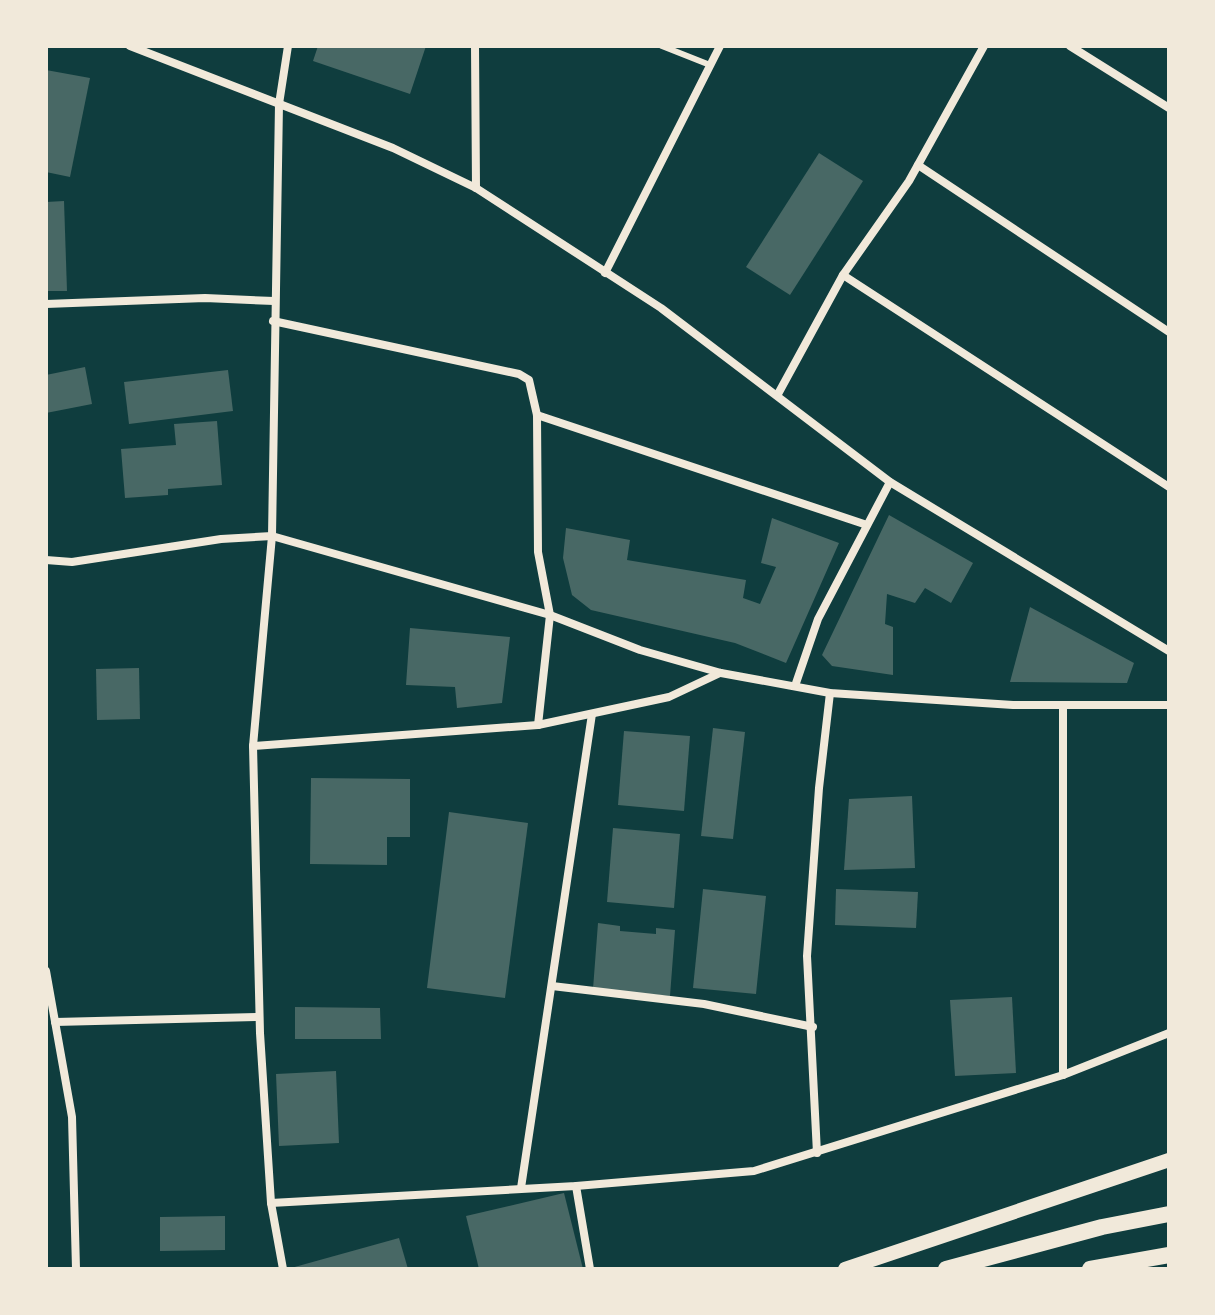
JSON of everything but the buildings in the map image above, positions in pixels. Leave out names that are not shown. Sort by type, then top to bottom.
[{"type":"main road","points":[[946,1269],[1102,1227],[1169,1214]]},
{"type":"main road","points":[[1090,1269],[1169,1255]]},
{"type":"street","points":[[130,46],[393,148],[476,188],[605,273],[778,394],[890,482],[1169,651]]},
{"type":"street","points":[[283,1269],[271,1203],[259,1017],[253,746],[272,536],[273,321],[279,104],[288,46]]},
{"type":"street","points":[[475,46],[476,188]]},
{"type":"street","points":[[605,273],[720,46]]},
{"type":"street","points":[[778,394],[843,275],[918,165],[984,46]]},
{"type":"street","points":[[1070,46],[1169,108]]},
{"type":"street","points":[[918,165],[1169,332]]},
{"type":"street","points":[[843,275],[1169,487]]},
{"type":"street","points":[[46,304],[205,298],[274,301]]},
{"type":"street","points":[[273,321],[519,374],[529,380],[534,389],[537,415],[538,552],[550,615],[538,725]]},
{"type":"street","points":[[537,415],[867,525]]},
{"type":"street","points":[[795,686],[818,619],[890,482]]},
{"type":"street","points":[[46,560],[72,562],[221,539],[272,536],[550,615],[640,650],[721,673],[830,693],[1063,705],[1169,705]]},
{"type":"street","points":[[253,746],[538,725],[669,697],[721,673]]},
{"type":"street","points":[[817,1153],[807,956],[819,788],[830,693]]},
{"type":"street","points":[[1063,705],[1063,1075]]},
{"type":"street","points":[[521,1188],[592,714]]},
{"type":"street","points":[[46,971],[72,1117],[76,1269]]},
{"type":"street","points":[[552,986],[704,1004],[813,1027]]},
{"type":"street","points":[[55,1022],[259,1017]]},
{"type":"street","points":[[271,1203],[576,1186],[754,1171],[1063,1075],[1169,1033]]},
{"type":"street","points":[[845,1269],[1169,1160]]},
{"type":"street","points":[[576,1186],[590,1269]]},
{"type":"lane","points":[[662,46],[710,65]]}]
